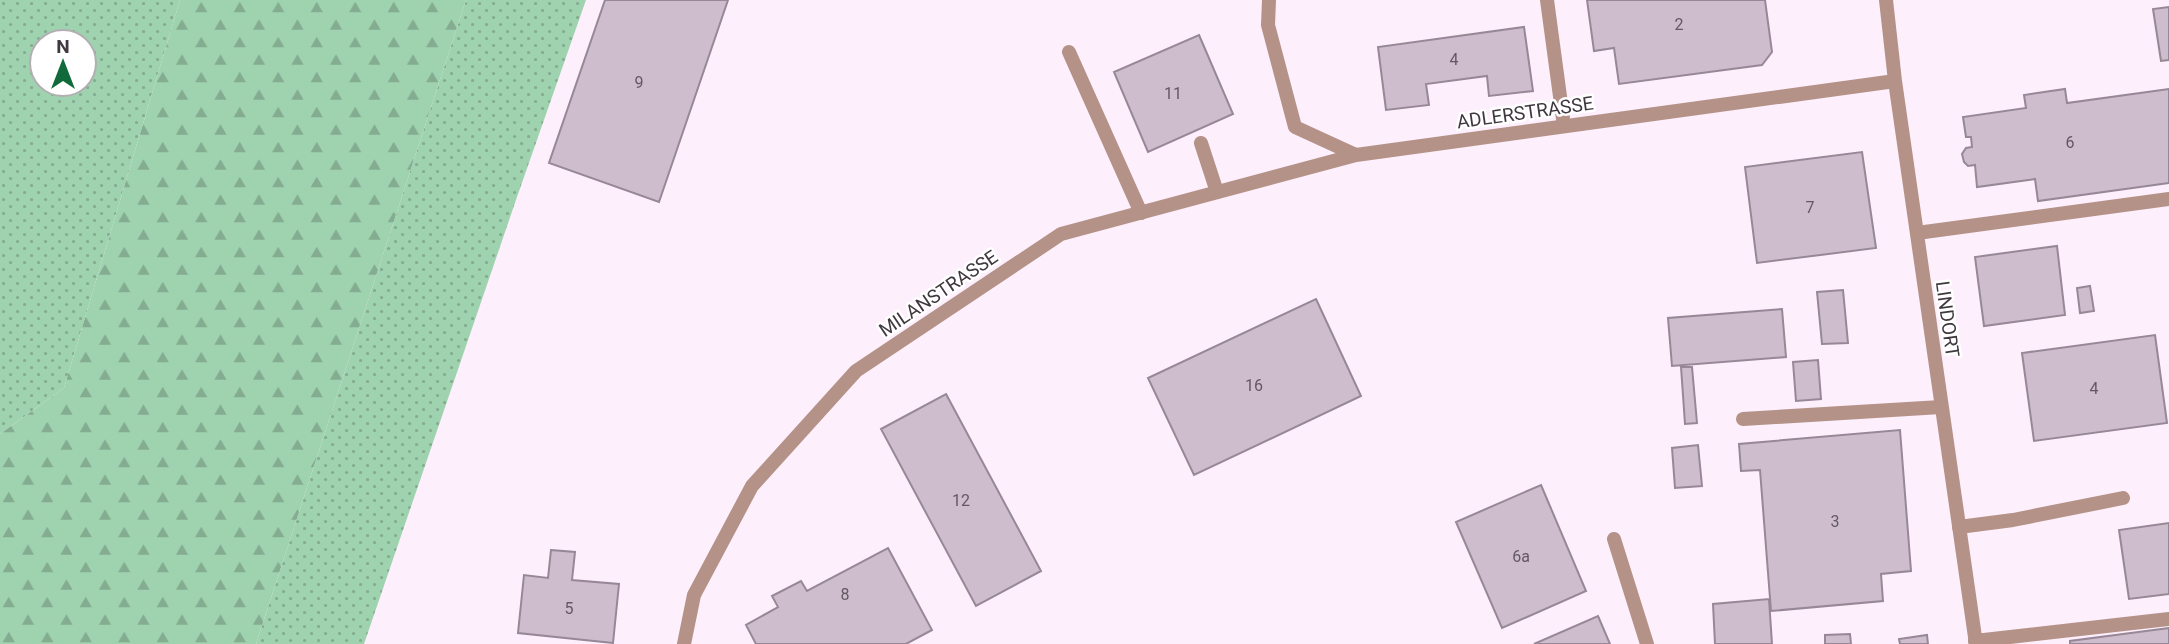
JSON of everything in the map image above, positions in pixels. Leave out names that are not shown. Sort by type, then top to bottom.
[{"type":"street","points":[[1269,0],[1268,25],[1295,127],[1356,155]]},
{"type":"street","points":[[1547,0],[1564,126]]},
{"type":"street","name":"LINDORT","points":[[1886,0],[1975,643]]},
{"type":"street","points":[[1069,52],[1141,213]]},
{"type":"street","name":"ADLERSTRASSE","points":[[1356,155],[1895,80]]},
{"type":"street","points":[[1201,143],[1217,192]]},
{"type":"street","name":"MILANSTRASSE","points":[[684,644],[694,595],[752,486],[856,371],[1061,234],[1356,155]]},
{"type":"street","points":[[1917,233],[2169,199]]},
{"type":"street","points":[[1743,419],[1941,407]]},
{"type":"street","points":[[1959,527],[2013,520],[2123,498]]},
{"type":"street","points":[[1614,540],[1647,644]]},
{"type":"street","points":[[1975,643],[2169,619]]},
{"type":"green space","points":[[0,0],[180,0],[64,388],[0,434]]},
{"type":"green space","points":[[180,0],[466,0],[256,644],[0,644],[0,434],[64,388]]},
{"type":"green space","points":[[466,0],[586,0],[364,644],[256,644]]},
{"type":"building","points":[[605,0],[728,0],[659,202],[549,163]]},
{"type":"building","points":[[1587,0],[1765,0],[1772,52],[1762,65],[1619,84],[1614,48],[1594,51]]},
{"type":"building","points":[[2169,7],[2169,60],[2161,61],[2153,9]]},
{"type":"building","points":[[1524,27],[1533,91],[1489,96],[1487,76],[1426,84],[1429,105],[1386,110],[1378,47]]},
{"type":"building","points":[[1199,35],[1233,114],[1148,152],[1114,72]]},
{"type":"building","points":[[2065,89],[2067,103],[2169,89],[2169,183],[2038,201],[2035,179],[1977,187],[1975,165],[1968,166],[1962,154],[1966,148],[1972,147],[1971,137],[1966,137],[1963,117],[2026,108],[2024,95]]},
{"type":"building","points":[[1862,152],[1876,248],[1757,263],[1745,167]]},
{"type":"building","points":[[2057,246],[2065,315],[1984,326],[1975,257]]},
{"type":"building","points":[[2090,286],[2094,311],[2080,313],[2077,288]]},
{"type":"building","points":[[1843,290],[1848,343],[1822,344],[1817,292]]},
{"type":"building","points":[[1316,299],[1361,396],[1194,475],[1148,378]]},
{"type":"building","points":[[1782,309],[1786,357],[1672,366],[1668,318]]},
{"type":"building","points":[[2155,335],[2167,423],[2034,441],[2022,353]]},
{"type":"building","points":[[1818,360],[1821,399],[1796,401],[1793,362]]},
{"type":"building","points":[[1681,367],[1692,367],[1697,423],[1685,424]]},
{"type":"building","points":[[946,394],[1041,571],[976,606],[881,429]]},
{"type":"building","points":[[1900,430],[1911,571],[1881,574],[1883,601],[1771,611],[1760,470],[1741,471],[1739,444]]},
{"type":"building","points":[[1698,445],[1702,486],[1675,488],[1672,448]]},
{"type":"building","points":[[1541,485],[1586,591],[1502,628],[1456,522]]},
{"type":"building","points":[[2169,523],[2169,594],[2129,599],[2119,530]]},
{"type":"building","points":[[888,548],[932,630],[906,644],[756,644],[746,625],[778,607],[772,596],[801,581],[807,591]]},
{"type":"building","points":[[551,550],[575,552],[572,580],[619,584],[613,643],[518,633],[524,575],[548,578]]},
{"type":"building","points":[[1769,599],[1772,644],[1715,644],[1713,604]]},
{"type":"building","points":[[1598,616],[1610,644],[1534,644]]},
{"type":"building","points":[[2169,628],[2169,644],[2070,644],[2070,641]]},
{"type":"building","points":[[1850,634],[1851,644],[1825,644],[1825,635]]},
{"type":"building","points":[[1927,635],[1928,644],[1900,644],[1899,639]]}]
